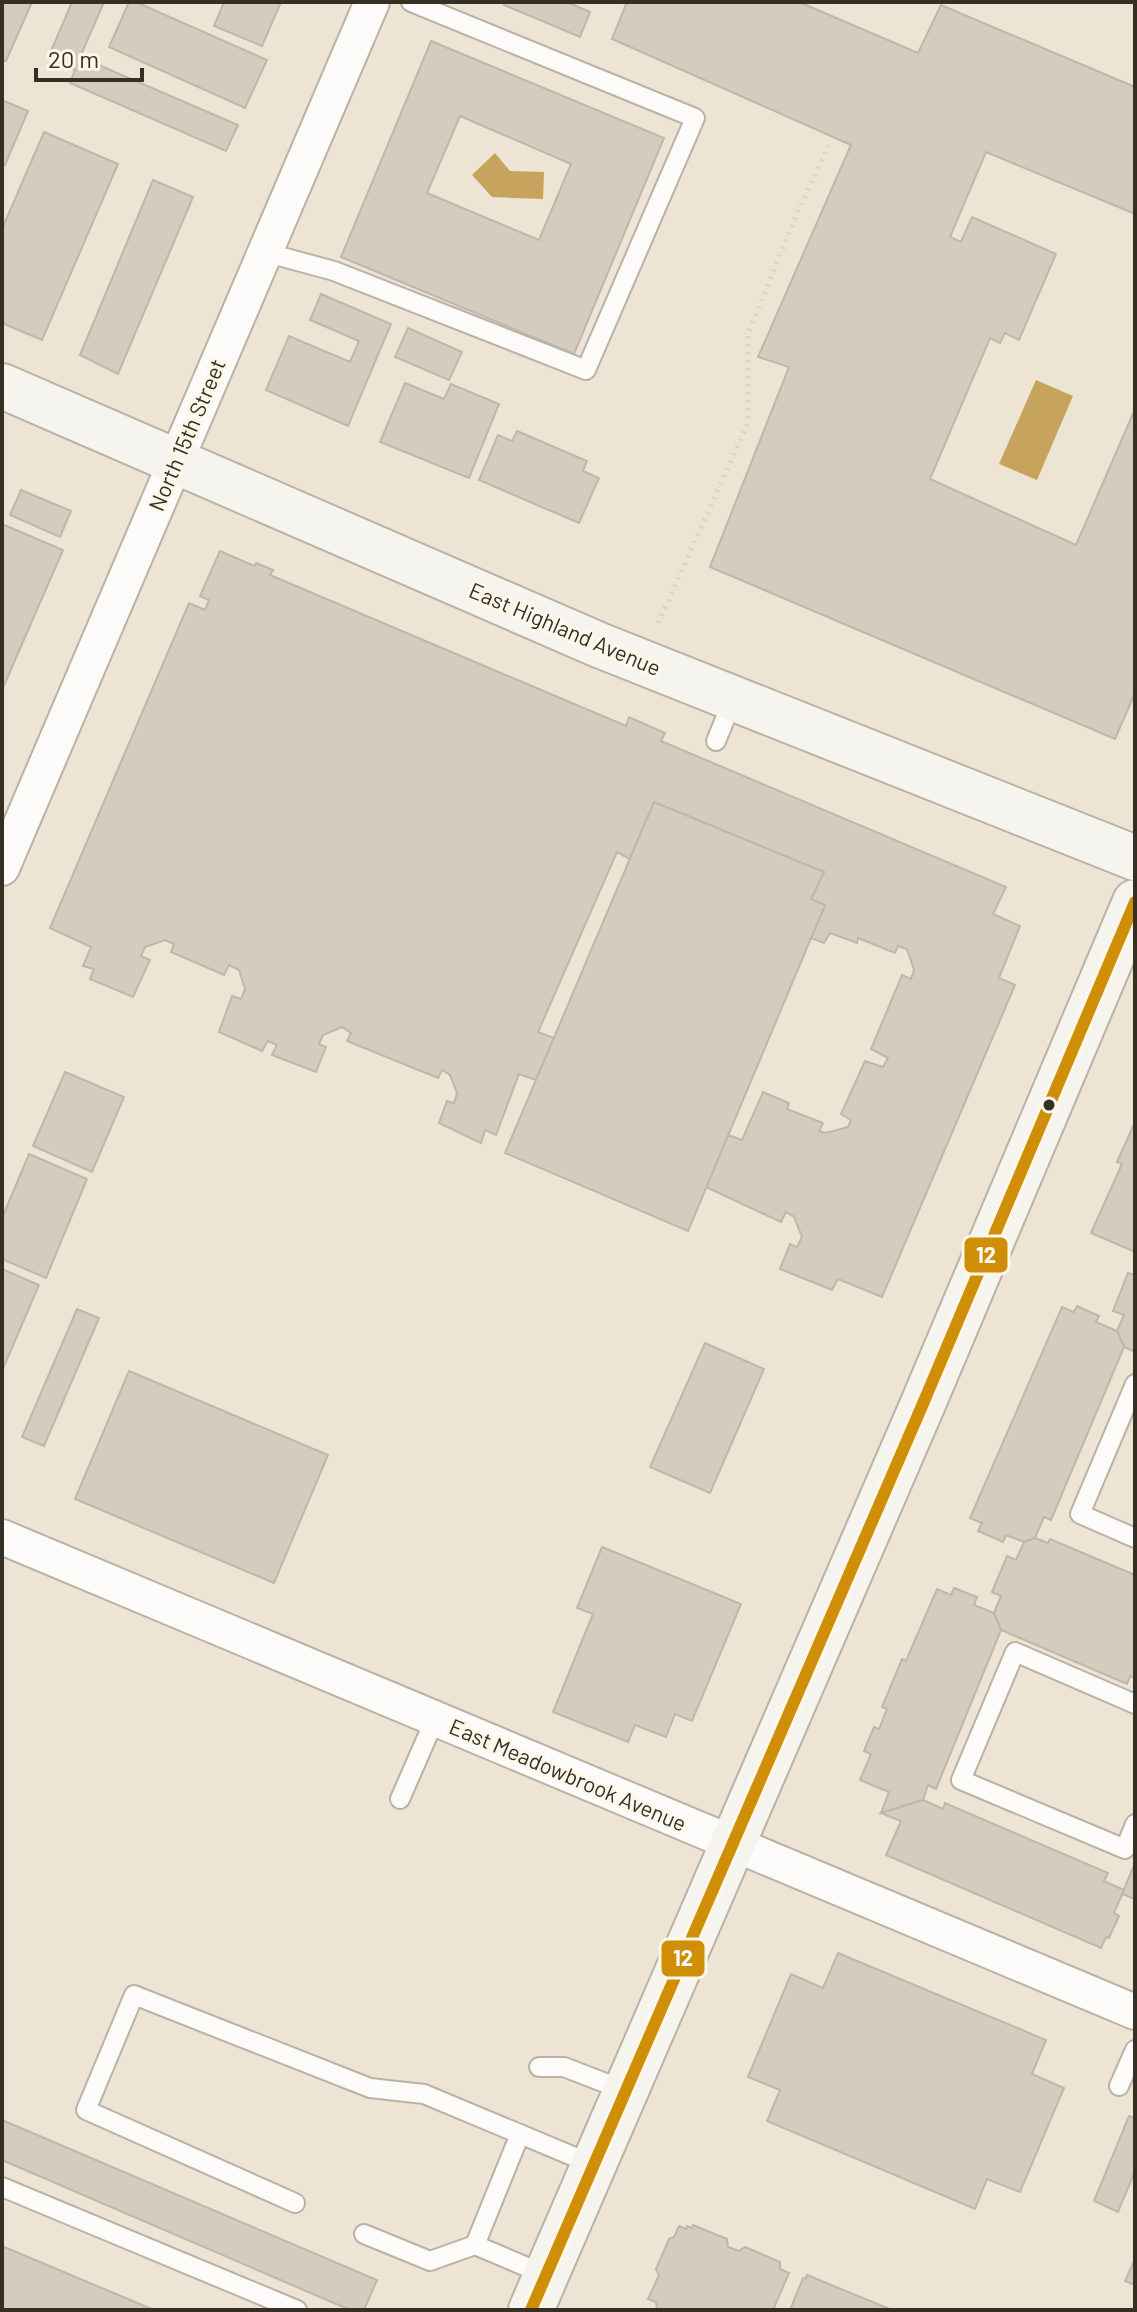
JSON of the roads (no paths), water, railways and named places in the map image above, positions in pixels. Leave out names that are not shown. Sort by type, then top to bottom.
[{"type":"main road","name":"East Highland Avenue","points":[[2,386],[599,645],[1135,858]]},
{"type":"main road","points":[[538,2292],[922,1406],[1135,902]]},
{"type":"street","name":"North 15th Street","points":[[2,868],[372,2]]},
{"type":"street","name":"East Meadowbrook Avenue","points":[[2,1537],[1135,2012]]},
{"type":"lane","points":[[264,252],[334,271],[586,370],[695,118],[411,2]]},
{"type":"lane","points":[[716,741],[733,700]]},
{"type":"lane","points":[[1135,1384],[1080,1514],[1135,1538]]},
{"type":"lane","points":[[1135,1704],[1015,1652],[961,1780],[1125,1849],[1135,1824]]},
{"type":"lane","points":[[400,1799],[435,1719]]},
{"type":"lane","points":[[295,2203],[86,2110],[134,1995],[370,2088],[424,2094],[594,2165]]},
{"type":"lane","points":[[1119,2086],[1135,2050]]},
{"type":"lane","points":[[539,2067],[564,2067],[626,2091]]},
{"type":"lane","points":[[364,2234],[430,2261],[475,2245],[520,2134]]},
{"type":"lane","points":[[2,2187],[297,2310]]},
{"type":"lane","points":[[475,2245],[538,2292]]}]
